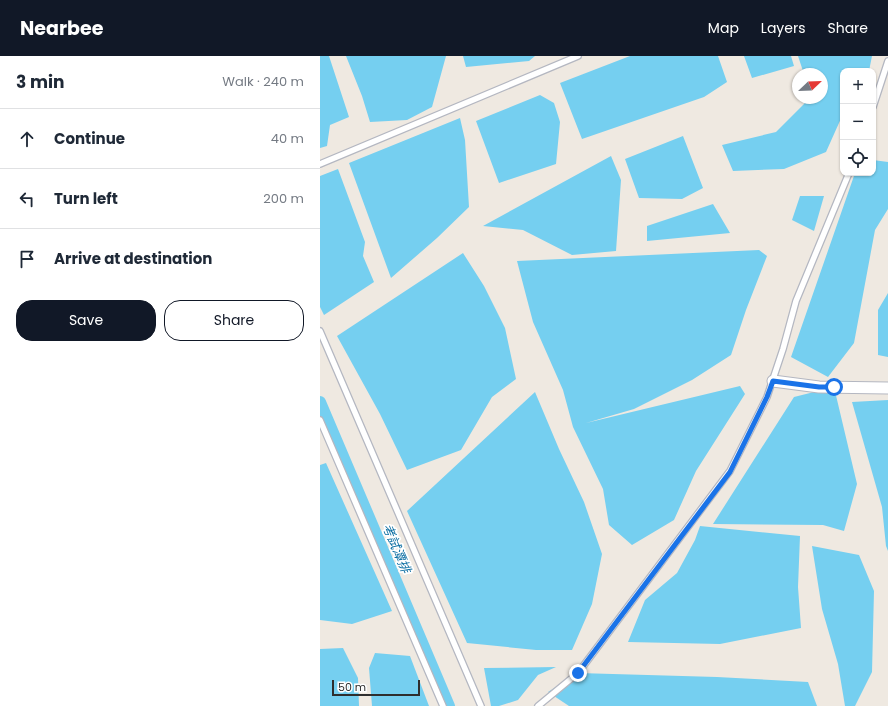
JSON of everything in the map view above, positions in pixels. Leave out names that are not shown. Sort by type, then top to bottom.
[{"type":"street","points":[[773,381],[819,387],[888,388]]},
{"type":"lane","points":[[320,164],[578,56]]},
{"type":"lane","points":[[874,104],[888,61]]},
{"type":"lane","points":[[538,706],[578,673],[730,472],[767,397],[784,349],[796,301],[848,176]]},
{"type":"lane","points":[[320,331],[481,706]]},
{"type":"lane","points":[[320,420],[443,706]]},
{"type":"water","points":[[320,56],[329,56],[349,117],[330,125],[327,146],[320,148]]},
{"type":"water","points":[[346,56],[446,56],[432,107],[407,120],[370,122],[362,96]]},
{"type":"water","points":[[463,56],[535,56],[529,61],[466,67]]},
{"type":"water","points":[[630,56],[718,56],[727,82],[704,97],[582,139],[560,83]]},
{"type":"water","points":[[744,56],[791,56],[794,66],[752,78]]},
{"type":"water","points":[[798,56],[872,56],[870,68],[840,68],[840,121],[826,152],[784,169],[733,171],[722,145],[776,132],[804,104],[828,104],[828,68],[802,68]]},
{"type":"water","points":[[540,95],[554,103],[560,122],[556,164],[499,183],[476,121]]},
{"type":"water","points":[[460,118],[465,140],[469,207],[437,238],[391,278],[349,163]]},
{"type":"water","points":[[683,136],[703,188],[682,199],[639,198],[625,159]]},
{"type":"water","points":[[611,156],[621,180],[616,251],[572,255],[523,230],[483,226]]},
{"type":"water","points":[[876,160],[888,162],[888,209],[875,230],[854,343],[828,377],[791,357],[854,176],[876,176]]},
{"type":"water","points":[[338,169],[365,242],[363,256],[374,282],[324,315],[320,307],[320,176]]},
{"type":"water","points":[[800,196],[824,196],[814,231],[792,220]]},
{"type":"water","points":[[713,204],[730,233],[647,241],[647,226]]},
{"type":"water","points":[[759,250],[767,256],[746,310],[731,355],[692,380],[634,409],[586,423],[740,386],[745,394],[696,471],[674,520],[632,545],[609,525],[603,489],[573,427],[563,390],[533,322],[517,261]]},
{"type":"water","points":[[463,253],[484,286],[505,328],[516,379],[492,397],[461,450],[407,470],[380,414],[337,336]]},
{"type":"water","points":[[888,293],[888,357],[878,355],[878,310]]},
{"type":"water","points":[[834,387],[857,484],[844,531],[823,525],[713,524],[794,397]]},
{"type":"water","points":[[535,392],[559,449],[584,502],[602,554],[592,604],[572,650],[536,650],[467,643],[407,511]]},
{"type":"water","points":[[888,400],[888,551],[886,546],[882,507],[852,402]]},
{"type":"water","points":[[326,463],[392,611],[352,624],[320,620],[320,465]]},
{"type":"water","points":[[700,526],[800,536],[798,587],[801,628],[720,644],[628,642],[645,600],[677,573],[695,540]]},
{"type":"water","points":[[812,546],[859,555],[874,591],[872,672],[855,706],[845,706],[838,664],[822,609]]},
{"type":"water","points":[[343,648],[358,678],[359,706],[320,706],[320,649]]},
{"type":"water","points":[[375,653],[410,656],[429,706],[372,706],[369,668]]},
{"type":"water","points":[[556,667],[538,675],[518,700],[499,706],[491,706],[484,668]]},
{"type":"water","points":[[578,673],[717,677],[808,682],[817,706],[569,706],[548,692]]},
{"type":"waterway","name":"考試潭排","points":[[320,402],[449,706]]},
{"type":"route","points":[[578,673],[730,472],[767,397],[773,381],[819,387],[834,387]]}]
